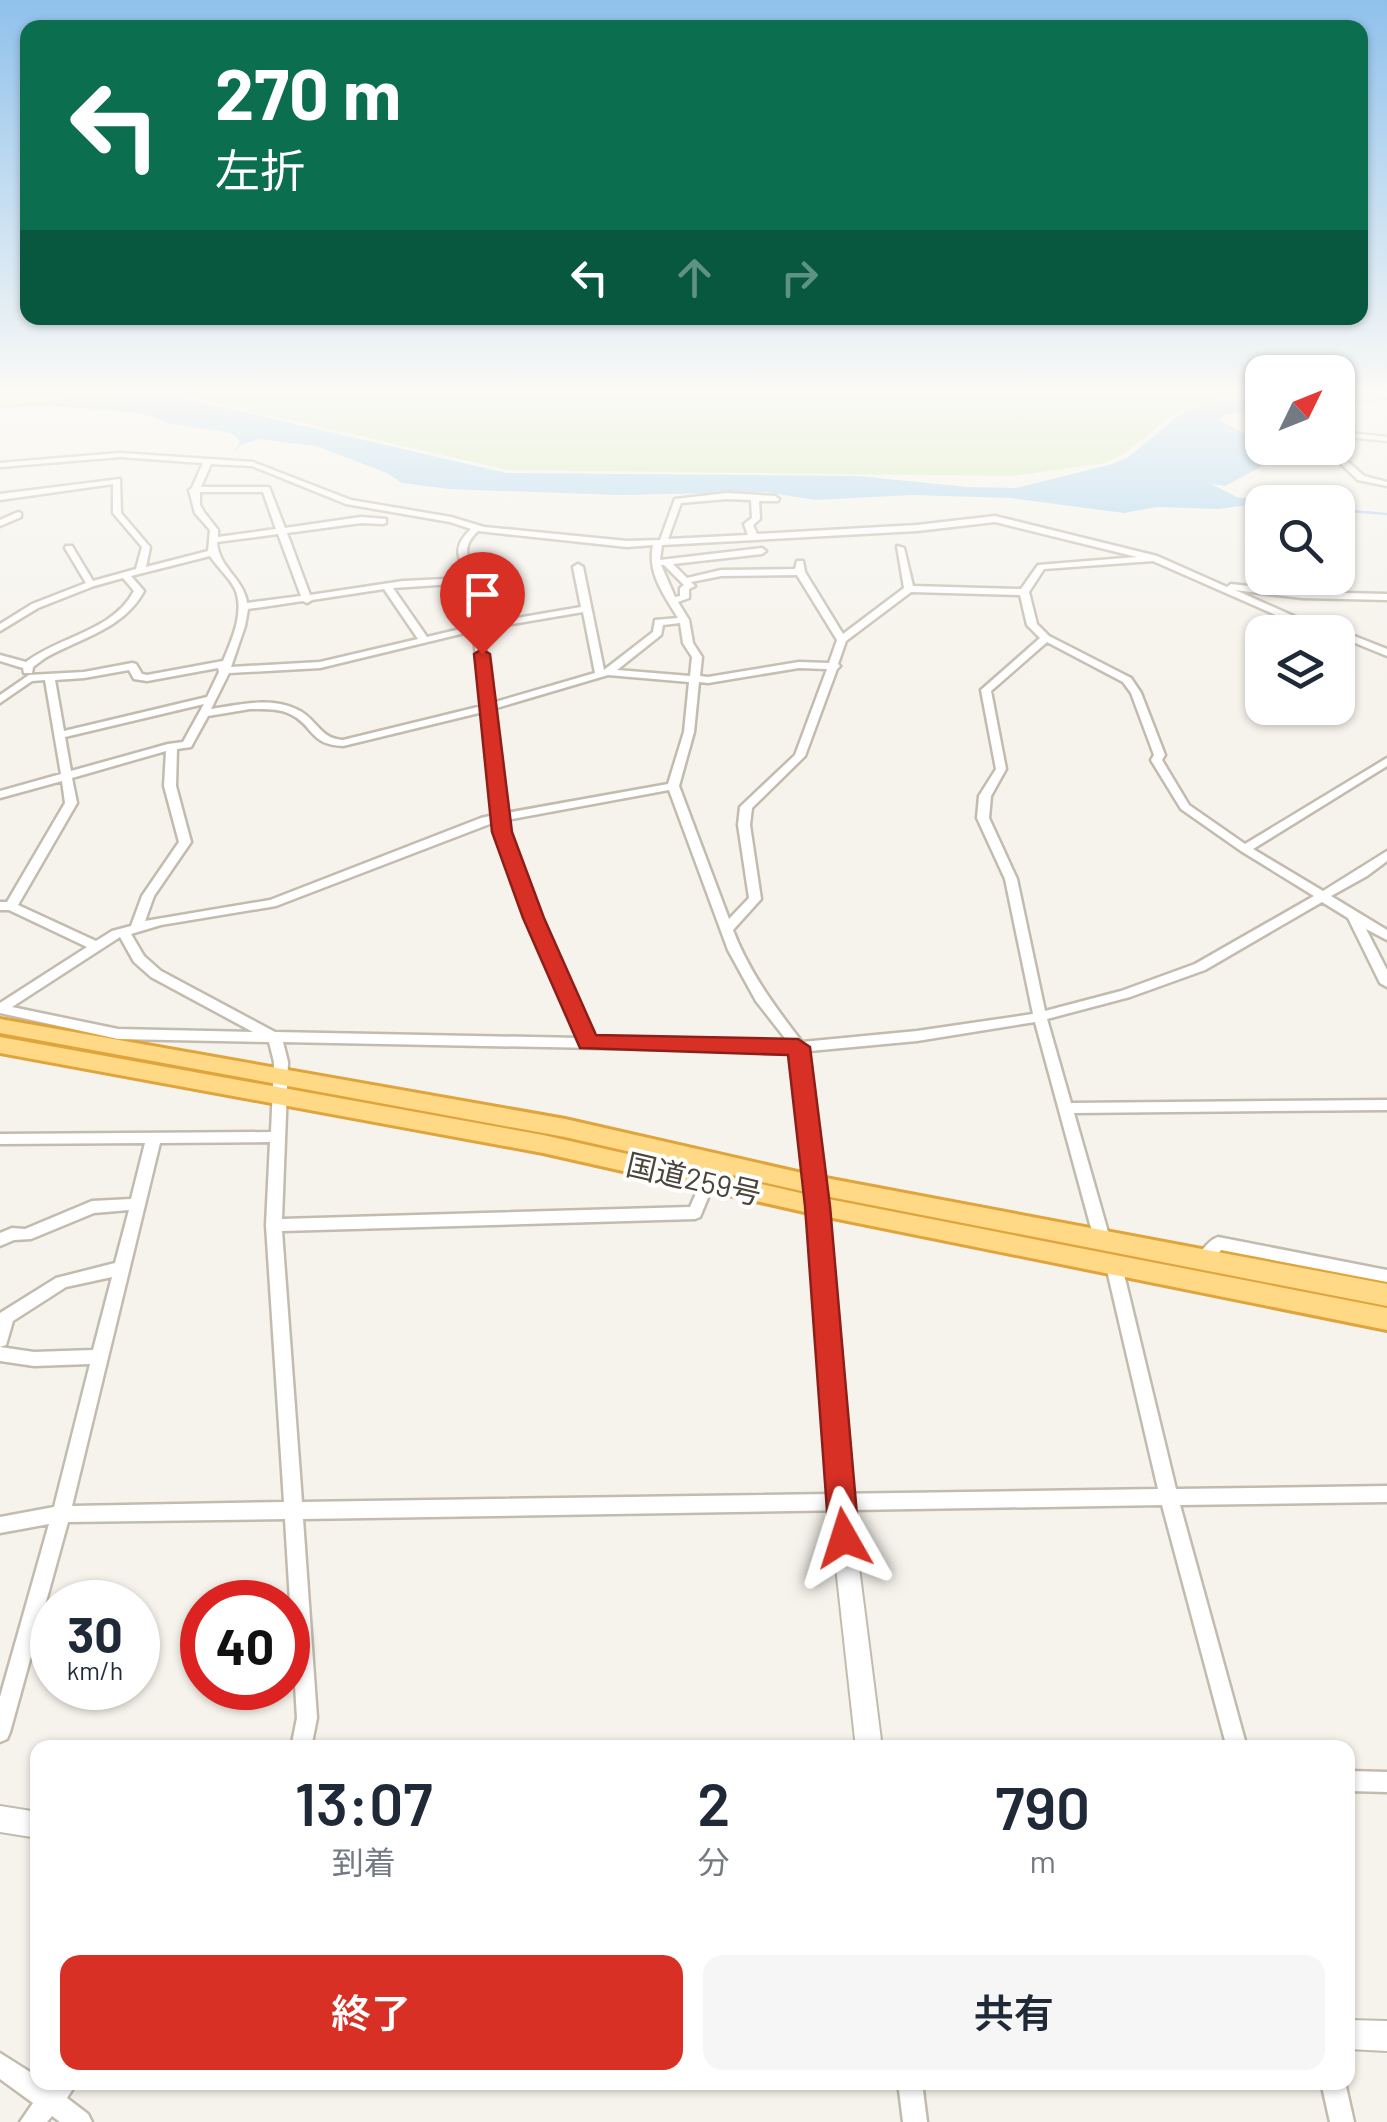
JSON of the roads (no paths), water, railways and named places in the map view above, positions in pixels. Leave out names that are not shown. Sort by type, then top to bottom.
[{"type":"highway","name":"国道259号","points":[[0,1026],[708,1181],[1102,1239],[1387,1295]]},
{"type":"highway","name":"国道259号","points":[[0,1045],[566,1128],[816,1196],[1114,1266],[1387,1320]]},
{"type":"street","points":[[0,497],[62,489]]},
{"type":"street","points":[[117,489],[117,513],[146,547],[140,571]]},
{"type":"street","points":[[0,794],[186,745],[207,712],[240,626],[242,607],[242,593],[214,552],[212,527],[198,516],[193,490],[264,489]]},
{"type":"street","points":[[266,489],[307,600]]},
{"type":"street","points":[[316,489],[349,502],[477,528],[627,544],[916,528],[995,518],[1154,558],[1284,615]]},
{"type":"street","points":[[775,499],[727,496],[678,501],[661,543],[661,563],[684,620],[688,642],[697,656],[689,732],[673,786],[734,950],[761,998],[798,1047],[816,1196],[840,1504],[868,1740]]},
{"type":"street","points":[[752,536],[748,524],[756,519],[755,498]]},
{"type":"street","points":[[0,523],[18,515]]},
{"type":"street","points":[[214,540],[361,520],[383,521]]},
{"type":"street","points":[[477,528],[464,540],[463,547],[472,580],[490,707],[499,817],[534,918],[588,1042]]},
{"type":"street","points":[[69,548],[91,584]]},
{"type":"street","points":[[900,548],[909,589]]},
{"type":"street","points":[[661,563],[762,551]]},
{"type":"street","points":[[0,628],[35,606],[91,584],[214,552]]},
{"type":"street","points":[[1154,558],[1041,568],[1024,592],[1032,625],[1046,638],[1127,680],[1156,742],[1160,755],[1156,760],[1186,807],[1245,849],[1387,936]]},
{"type":"street","points":[[661,563],[688,580],[690,586],[684,598],[673,600]]},
{"type":"street","points":[[578,567],[604,673]]},
{"type":"street","points":[[688,580],[721,573],[800,568],[842,640]]},
{"type":"street","points":[[0,700],[28,672],[82,632],[120,617],[135,604],[139,591],[125,575]]},
{"type":"street","points":[[242,607],[472,580]]},
{"type":"street","points":[[1216,585],[1302,595],[1387,598]]},
{"type":"street","points":[[387,587],[424,640]]},
{"type":"street","points":[[727,928],[755,899],[744,825],[746,806],[800,756],[842,640],[909,589],[1024,592]]},
{"type":"street","points":[[0,658],[50,679],[132,666],[138,678],[147,678],[224,667],[320,665],[478,627],[586,609]]},
{"type":"street","points":[[604,673],[658,633],[658,622],[684,620]]},
{"type":"street","points":[[1046,638],[986,690],[1001,769],[985,796],[984,811],[990,837],[1011,878],[1040,1017],[1102,1239]]},
{"type":"street","points":[[1355,640],[1387,653]]},
{"type":"street","points":[[207,712],[274,706],[300,716],[318,738],[330,744],[490,707],[604,673],[668,674],[695,680],[799,665],[835,666]]},
{"type":"street","points":[[50,679],[72,803],[5,906],[95,946]]},
{"type":"street","points":[[61,735],[210,698]]},
{"type":"street","points":[[172,746],[170,786],[185,842],[130,930],[140,959],[156,974],[275,1038]]},
{"type":"street","points":[[1245,849],[1387,761]]},
{"type":"street","points":[[0,1009],[95,946],[130,930],[272,903],[499,817],[673,786]]},
{"type":"street","points":[[0,1009],[118,1034],[798,1047],[917,1036],[1040,1017],[1125,994],[1200,967],[1387,855]]},
{"type":"street","points":[[1353,916],[1387,983]]},
{"type":"street","points":[[275,1038],[280,1086],[274,1225],[307,1718],[303,1740]]},
{"type":"street","points":[[1066,1108],[1387,1105]]},
{"type":"street","points":[[0,1732],[60,1514],[154,1138]]},
{"type":"street","points":[[0,1139],[278,1138]]},
{"type":"street","points":[[274,1225],[694,1213],[708,1181]]},
{"type":"street","points":[[0,1240],[12,1234],[26,1235],[92,1206],[138,1204]]},
{"type":"street","points":[[1204,1260],[1218,1242],[1387,1276]]},
{"type":"street","points":[[1114,1266],[1169,1498],[1235,1740]]},
{"type":"street","points":[[0,1340],[6,1317],[62,1282],[122,1268]]},
{"type":"street","points":[[0,1354],[34,1359],[100,1358]]},
{"type":"street","points":[[0,1525],[60,1514],[1387,1494]]},
{"type":"street","points":[[1355,1781],[1387,1782]]},
{"type":"street","points":[[0,1819],[30,1824]]},
{"type":"street","points":[[1355,2036],[1387,2036]]},
{"type":"street","points":[[0,2065],[30,2079]]},
{"type":"street","points":[[911,2090],[915,2122]]},
{"type":"street","points":[[1335,2090],[1342,2122]]},
{"type":"street","points":[[32,2122],[58,2092],[80,2122]]},
{"type":"water","points":[[450,489],[1221,489],[1245,498],[1245,505],[1218,509],[1157,507],[1124,513],[1010,498],[912,495],[815,500],[765,492],[621,495]]},
{"type":"waterway","points":[[1355,511],[1387,514]]}]
